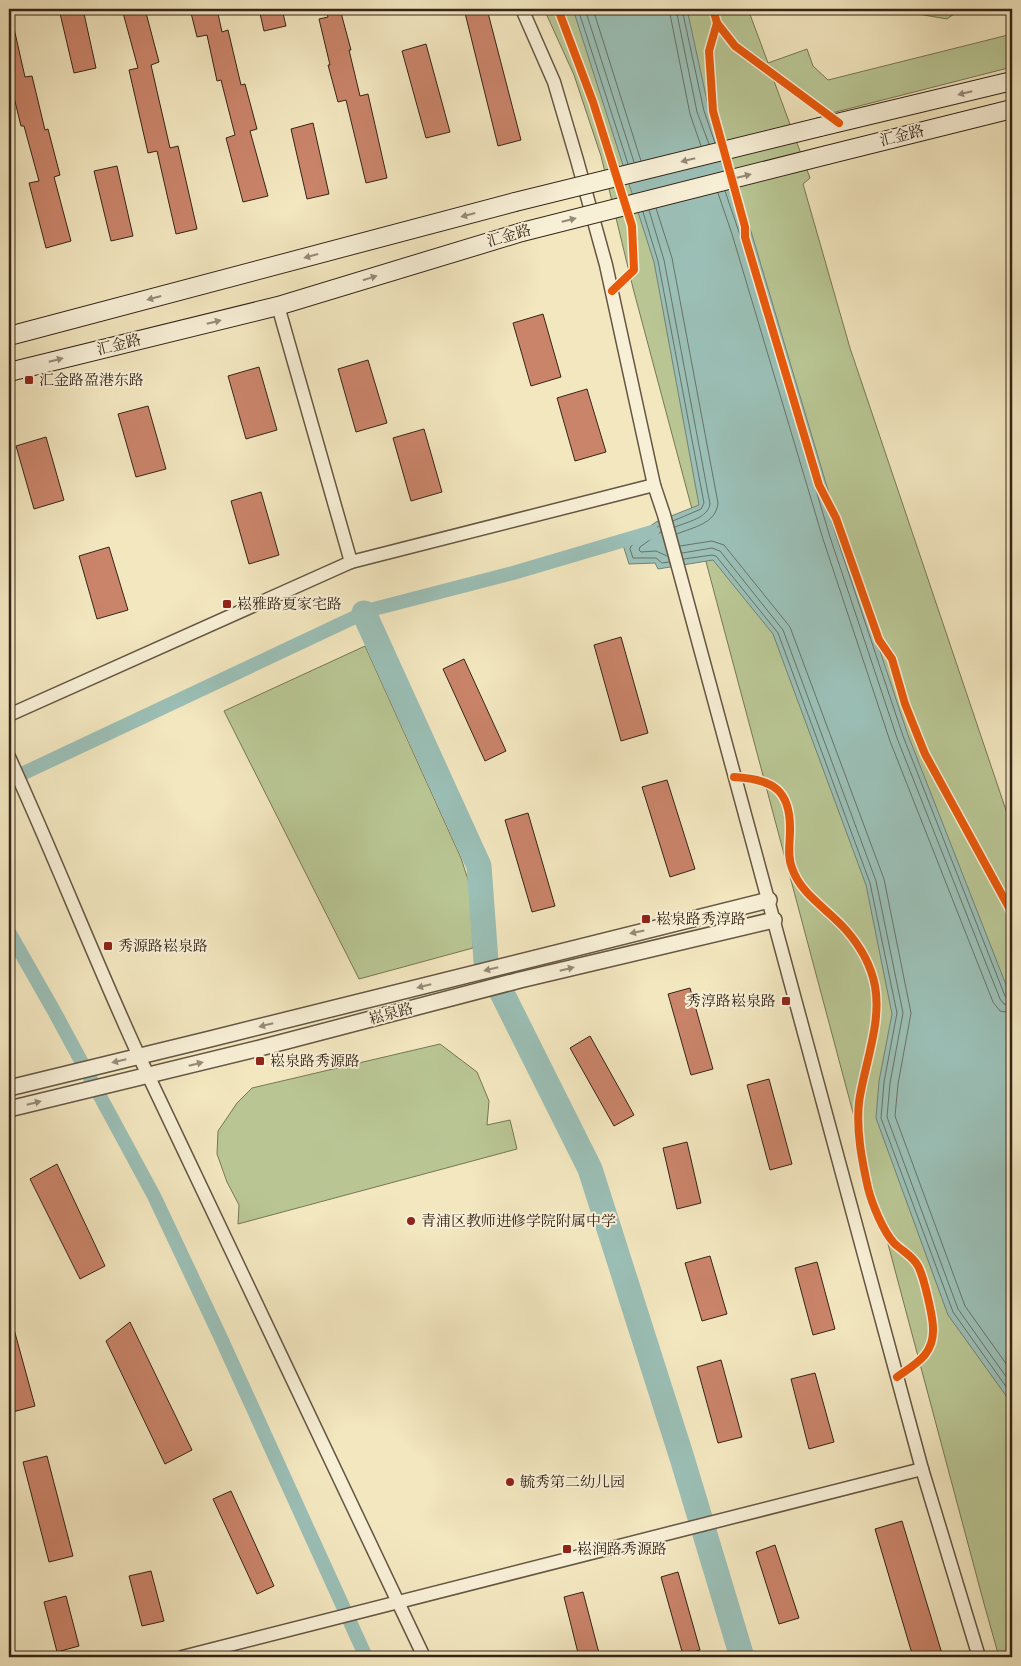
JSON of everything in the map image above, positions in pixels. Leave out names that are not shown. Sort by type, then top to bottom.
[{"type":"main road","name":"汇金路","points":[[9,336],[515,202],[1012,81]]},
{"type":"main road","name":"汇金路","points":[[9,372],[278,306],[522,232],[1012,109]]},
{"type":"street","points":[[522,9],[554,82],[577,160],[606,265],[654,484],[769,900],[922,1469],[978,1656]]},
{"type":"street","points":[[278,306],[351,562]]},
{"type":"street","points":[[9,715],[351,562],[654,484]]},
{"type":"street","points":[[9,757],[93,953],[149,1076],[424,1657]]},
{"type":"street","name":"崧泉路","points":[[9,1088],[769,900]]},
{"type":"street","name":"崧泉路","points":[[9,1109],[149,1076],[520,980],[774,920]]},
{"type":"street","points":[[182,1657],[922,1469]]},
{"type":"green space","points":[[544,9],[748,9],[768,63],[807,49],[813,66],[828,80],[1012,34],[1012,67],[824,115],[768,65],[810,178],[803,184],[850,348],[1012,828],[1012,1657],[999,1657],[983,1600],[633,288],[601,156],[574,75]]},
{"type":"green space","points":[[909,9],[950,9],[954,14],[947,19],[918,14]]},
{"type":"green space","points":[[365,646],[461,858],[471,889],[473,948],[359,979],[224,711]]},
{"type":"green space","points":[[440,1044],[477,1072],[489,1101],[487,1125],[510,1120],[517,1149],[238,1224],[239,1205],[227,1182],[217,1154],[218,1131],[237,1103],[252,1088]]},
{"type":"water","points":[[573,9],[687,9],[709,110],[750,228],[841,534],[908,735],[1012,1000],[1012,1404],[948,1315],[876,1118],[879,1081],[892,1014],[866,885],[773,634],[713,560],[658,569],[655,563],[629,564],[623,545],[656,522],[699,505],[654,262]]},
{"type":"building","points":[[59,9],[83,9],[96,68],[74,73]]},
{"type":"building","points":[[122,9],[145,9],[159,62],[151,65],[170,148],[178,146],[197,229],[176,234],[157,151],[148,153],[129,70],[138,68]]},
{"type":"building","points":[[190,9],[217,9],[222,32],[228,30],[241,85],[245,84],[257,129],[250,131],[268,196],[243,202],[226,138],[235,135],[221,80],[217,81],[207,35],[197,37]]},
{"type":"building","points":[[259,9],[282,9],[286,26],[264,31]]},
{"type":"building","points":[[326,9],[340,9],[351,50],[349,50],[360,96],[368,94],[387,178],[366,183],[346,100],[338,102],[328,65],[330,65],[319,19],[328,17]]},
{"type":"building","points":[[464,9],[487,9],[521,140],[498,146]]},
{"type":"building","points":[[13,24],[25,77],[32,76],[45,130],[48,129],[60,175],[54,177],[71,241],[46,248],[29,183],[39,181],[9,81],[9,25]]},
{"type":"building","points":[[426,44],[450,132],[426,138],[402,51]]},
{"type":"building","points":[[313,123],[329,194],[307,199],[291,129]]},
{"type":"building","points":[[117,166],[133,236],[111,241],[94,171]]},
{"type":"building","points":[[543,314],[561,377],[531,386],[513,323]]},
{"type":"building","points":[[368,360],[387,423],[356,432],[338,369]]},
{"type":"building","points":[[259,367],[277,430],[246,439],[228,376]]},
{"type":"building","points":[[587,389],[606,452],[575,461],[557,398]]},
{"type":"building","points":[[148,406],[166,469],[136,477],[118,414]]},
{"type":"building","points":[[424,429],[442,492],[411,501],[393,438]]},
{"type":"building","points":[[46,437],[64,500],[34,509],[16,446]]},
{"type":"building","points":[[261,492],[279,555],[249,564],[231,501]]},
{"type":"building","points":[[109,547],[128,610],[97,619],[79,556]]},
{"type":"building","points":[[621,637],[648,733],[621,741],[594,645]]},
{"type":"building","points":[[464,659],[506,751],[485,761],[443,669]]},
{"type":"building","points":[[667,780],[695,869],[670,877],[642,787]]},
{"type":"building","points":[[528,813],[555,906],[532,912],[505,820]]},
{"type":"building","points":[[690,988],[713,1069],[691,1075],[668,994]]},
{"type":"building","points":[[590,1036],[634,1115],[614,1126],[570,1048]]},
{"type":"building","points":[[769,1079],[792,1164],[770,1170],[747,1085]]},
{"type":"building","points":[[687,1142],[701,1203],[677,1209],[663,1148]]},
{"type":"building","points":[[57,1164],[105,1266],[80,1279],[30,1179]]},
{"type":"building","points":[[710,1256],[727,1314],[702,1321],[685,1263]]},
{"type":"building","points":[[817,1262],[835,1329],[813,1335],[795,1268]]},
{"type":"building","points":[[9,1322],[12,1322],[35,1406],[9,1413]]},
{"type":"building","points":[[130,1322],[192,1450],[165,1464],[106,1341]]},
{"type":"building","points":[[721,1360],[742,1437],[718,1443],[697,1367]]},
{"type":"building","points":[[815,1373],[834,1442],[809,1449],[791,1379]]},
{"type":"building","points":[[47,1456],[73,1556],[49,1562],[23,1462]]},
{"type":"building","points":[[231,1491],[274,1586],[257,1594],[213,1499]]},
{"type":"building","points":[[902,1521],[943,1657],[913,1657],[875,1529]]},
{"type":"building","points":[[775,1545],[799,1618],[779,1624],[756,1552]]},
{"type":"building","points":[[151,1571],[164,1621],[142,1626],[129,1576]]},
{"type":"building","points":[[678,1572],[700,1650],[683,1655],[661,1577]]},
{"type":"building","points":[[583,1592],[600,1657],[579,1657],[564,1597]]},
{"type":"building","points":[[66,1596],[79,1646],[57,1652],[44,1602]]},
{"type":"waterway","points":[[9,780],[370,610],[513,573],[652,532]]},
{"type":"waterway","points":[[364,613],[479,866],[486,961],[590,1169],[682,1458],[742,1657]]},
{"type":"waterway","points":[[9,932],[154,1196],[366,1657]]},
{"type":"cycle path","points":[[558,9],[593,102],[632,226],[634,270],[612,291]]},
{"type":"cycle path","points":[[713,9],[717,23],[735,46],[839,123]]},
{"type":"cycle path","points":[[717,23],[709,51],[713,111],[745,227],[745,237],[819,485],[836,518],[879,640],[892,659],[905,704],[925,754],[1012,913]]},
{"type":"cycle path","points":[[734,777],[759,780],[777,789],[783,796],[789,817],[790,859],[796,878],[808,894],[839,922],[851,936],[864,956],[873,978],[877,1000],[876,1015],[872,1044],[861,1088],[858,1113],[862,1157],[870,1194],[882,1225],[894,1243],[913,1259],[918,1266],[928,1297],[933,1329],[927,1352],[917,1363],[897,1377]]},
{"type":"place","name":"汇金路盈港东路","points":[[29,380]]},
{"type":"place","name":"崧雅路夏家宅路","points":[[227,604]]},
{"type":"place","name":"崧泉路秀淳路","points":[[646,919]]},
{"type":"place","name":"秀源路崧泉路","points":[[108,946]]},
{"type":"place","name":"秀淳路崧泉路","points":[[786,1001]]},
{"type":"place","name":"崧泉路秀源路","points":[[260,1061]]},
{"type":"place","name":"青浦区教师进修学院附属中学","points":[[411,1221]]},
{"type":"place","name":"毓秀第二幼儿园","points":[[510,1482]]},
{"type":"place","name":"崧润路秀源路","points":[[567,1549]]}]
